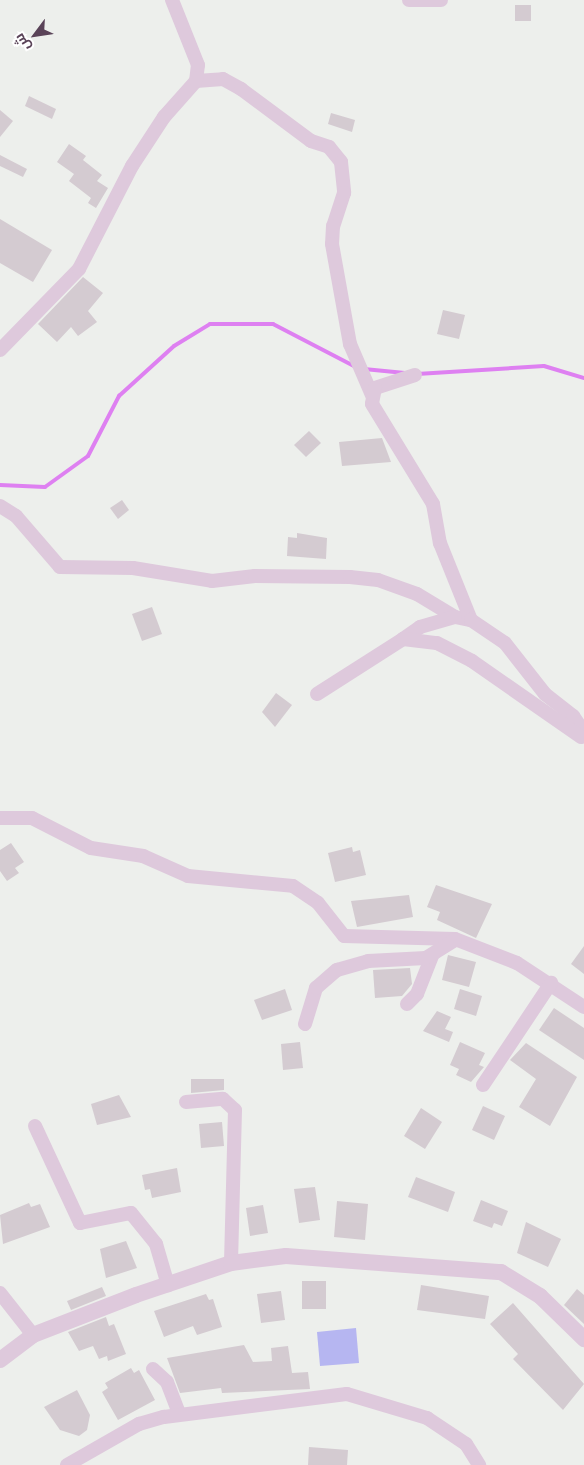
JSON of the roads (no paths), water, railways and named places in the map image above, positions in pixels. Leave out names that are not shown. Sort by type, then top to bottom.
[{"type":"street","points":[[0,350],[79,269],[132,166],[164,117],[196,81],[198,65],[172,0]]},
{"type":"street","points":[[410,0],[441,0]]},
{"type":"street","points":[[196,81],[223,79],[241,89],[311,141],[329,147],[340,162],[344,193],[333,226],[332,244],[350,344],[372,395],[372,404],[433,504],[440,544],[471,620]]},
{"type":"street","points":[[372,395],[382,384],[415,375]]},
{"type":"street","points":[[0,506],[16,516],[60,567],[144,569],[212,581],[255,576],[369,578],[417,594],[455,617],[471,620],[505,643],[545,694],[573,716],[584,732]]},
{"type":"street","points":[[317,694],[420,627],[455,617]]},
{"type":"street","points":[[403,639],[436,643],[472,661],[584,739]]},
{"type":"street","points":[[0,818],[8,815],[32,818],[91,848],[143,856],[188,876],[293,886],[311,896],[349,938],[456,940],[517,963],[551,983],[584,1007]]},
{"type":"street","points":[[305,1024],[316,988],[337,970],[368,961],[432,956],[456,940]]},
{"type":"street","points":[[406,1004],[417,994],[432,956]]},
{"type":"street","points":[[483,1085],[551,983]]},
{"type":"street","points":[[186,1102],[223,1099],[235,1110],[231,1263]]},
{"type":"street","points":[[35,1126],[80,1223],[131,1213],[156,1244],[168,1285]]},
{"type":"street","points":[[0,1360],[33,1335],[168,1285],[231,1263],[286,1256],[501,1272],[540,1296],[584,1339]]},
{"type":"street","points":[[0,1293],[33,1335]]},
{"type":"street","points":[[153,1369],[167,1382],[179,1414]]},
{"type":"street","points":[[67,1465],[139,1424],[179,1414],[347,1394],[427,1418],[466,1444],[479,1465]]},
{"type":"waterway","points":[[0,485],[45,487],[88,456],[119,396],[174,346],[210,324],[273,324],[358,368]]},
{"type":"waterway","points":[[417,374],[544,366],[584,378]]},
{"type":"waterway","points":[[364,369],[405,373]]}]
